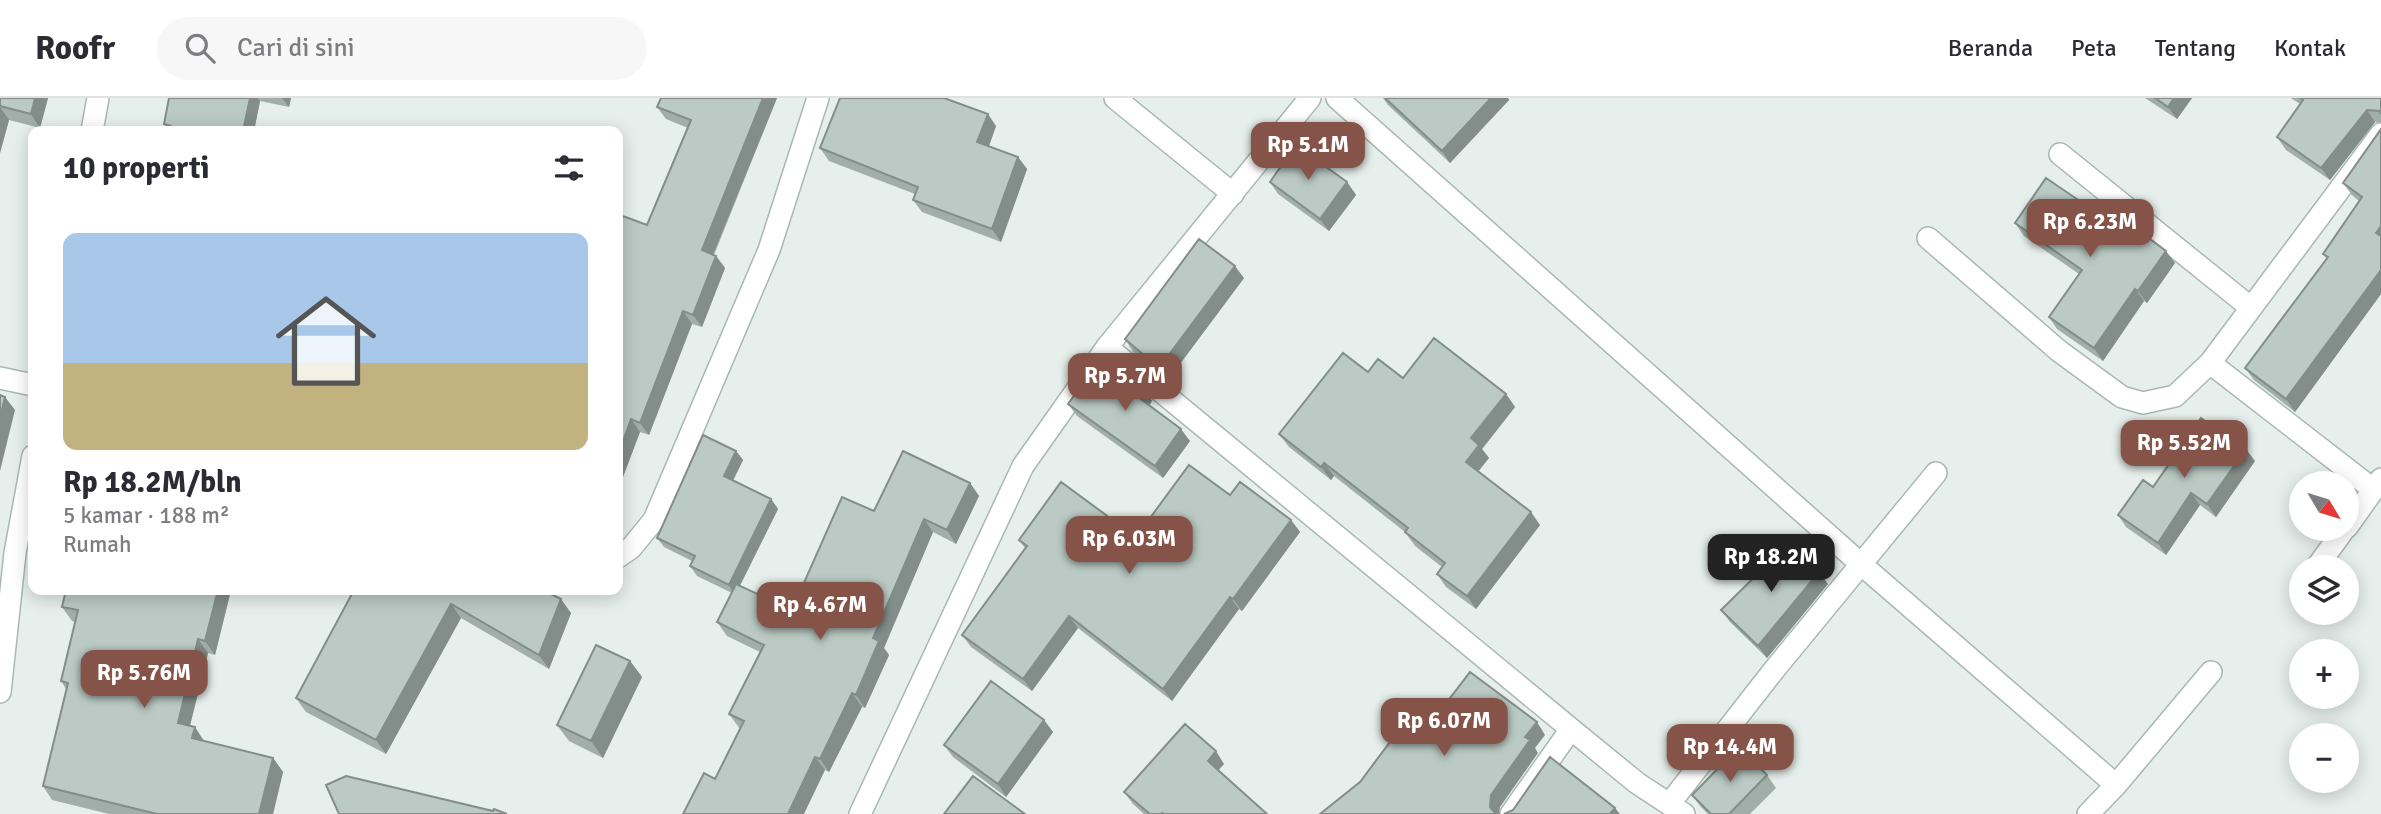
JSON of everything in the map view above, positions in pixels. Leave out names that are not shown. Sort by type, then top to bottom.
[{"type":"street","points":[[93,126],[98,98]]},
{"type":"street","points":[[623,554],[631,548],[654,520],[769,250],[818,98]]},
{"type":"street","points":[[1115,98],[1233,194]]},
{"type":"street","points":[[860,814],[1023,467],[1107,347],[1310,98]]},
{"type":"street","points":[[1337,98],[1862,565],[2116,785]]},
{"type":"street","points":[[1928,238],[2059,351],[2122,397],[2143,403],[2175,396],[2210,363],[2381,134]]},
{"type":"street","points":[[2060,153],[2250,307]]},
{"type":"street","points":[[1107,347],[1637,783],[1677,809],[1862,565],[1936,473]]},
{"type":"street","points":[[2210,363],[2377,484],[2359,510]]},
{"type":"street","points":[[0,378],[28,384]]},
{"type":"street","points":[[0,692],[15,553],[28,483]]},
{"type":"street","points":[[2088,814],[2116,785],[2211,672]]},
{"type":"street","points":[[1511,814],[1571,729]]},
{"type":"building","points":[[0,98],[35,98],[31,114],[0,106]]},
{"type":"building","points":[[169,98],[250,98],[244,126],[164,124]]},
{"type":"building","points":[[661,98],[763,98],[702,250],[716,256],[693,315],[683,311],[640,423],[631,419],[623,441],[623,216],[647,225],[691,120],[657,107]]},
{"type":"building","points":[[840,98],[944,98],[988,114],[977,142],[1018,157],[992,229],[913,200],[918,187],[820,148]]},
{"type":"building","points":[[1385,98],[1491,98],[1442,151]]},
{"type":"building","points":[[2155,98],[2174,98],[2168,107]]},
{"type":"building","points":[[2300,98],[2381,98],[2381,114],[2380,111],[2367,110],[2321,168],[2277,137],[2303,100]]},
{"type":"building","points":[[2381,129],[2381,226],[2376,233],[2381,236],[2381,270],[2286,399],[2245,368],[2328,257],[2323,254],[2362,197],[2343,183]]},
{"type":"building","points":[[1296,145],[1347,182],[1320,219],[1270,182]]},
{"type":"building","points":[[2046,178],[2112,223],[2118,215],[2166,251],[2138,291],[2135,289],[2094,348],[2049,317],[2082,270],[2015,223]]},
{"type":"building","points":[[1199,239],[1235,266],[1159,368],[1125,339]]},
{"type":"building","points":[[1434,338],[1506,394],[1471,438],[1479,445],[1466,462],[1531,512],[1467,596],[1437,574],[1445,563],[1405,532],[1408,528],[1324,463],[1321,467],[1279,434],[1343,353],[1368,372],[1378,359],[1403,378]]},
{"type":"building","points":[[1109,361],[1144,389],[1138,397],[1181,429],[1155,466],[1068,404],[1095,367],[1101,371]]},
{"type":"building","points":[[0,395],[5,397],[0,418]]},
{"type":"building","points":[[2201,418],[2246,449],[2207,504],[2191,493],[2158,543],[2118,515],[2143,480],[2153,487]]},
{"type":"building","points":[[703,435],[736,451],[724,476],[771,499],[729,585],[690,566],[695,556],[657,538]]},
{"type":"building","points":[[903,451],[970,483],[947,530],[924,519],[873,638],[879,641],[856,695],[852,693],[820,759],[815,757],[788,814],[683,814],[704,773],[715,779],[744,721],[729,714],[764,645],[717,622],[736,584],[792,610],[842,497],[874,511]]},
{"type":"building","points":[[1189,465],[1230,495],[1240,482],[1291,520],[1233,599],[1230,597],[1163,689],[1069,616],[1023,679],[962,635],[1027,546],[1019,540],[1061,482],[1136,537]]},
{"type":"building","points":[[1790,542],[1819,572],[1758,646],[1721,610]]},
{"type":"building","points":[[65,595],[217,595],[205,641],[198,639],[178,723],[195,727],[192,738],[273,758],[259,814],[157,814],[43,786],[68,683],[61,681],[78,610],[62,607]]},
{"type":"building","points":[[351,595],[553,595],[561,599],[539,655],[451,604],[376,740],[296,698]]},
{"type":"building","points":[[596,645],[630,661],[591,741],[557,725]]},
{"type":"building","points":[[1470,672],[1537,722],[1525,737],[1530,740],[1491,795],[1490,807],[1500,814],[1320,814],[1360,782],[1417,706],[1434,719]]},
{"type":"building","points":[[991,681],[1044,720],[998,784],[944,745]]},
{"type":"building","points":[[1185,724],[1216,751],[1208,761],[1267,814],[1150,814],[1124,792]]},
{"type":"building","points":[[1739,747],[1767,775],[1729,814],[1711,814],[1692,795]]},
{"type":"building","points":[[1550,757],[1615,808],[1610,814],[1504,814],[1513,810]]},
{"type":"building","points":[[346,776],[507,814],[339,814],[326,785]]},
{"type":"building","points":[[973,776],[1025,814],[944,814]]}]
